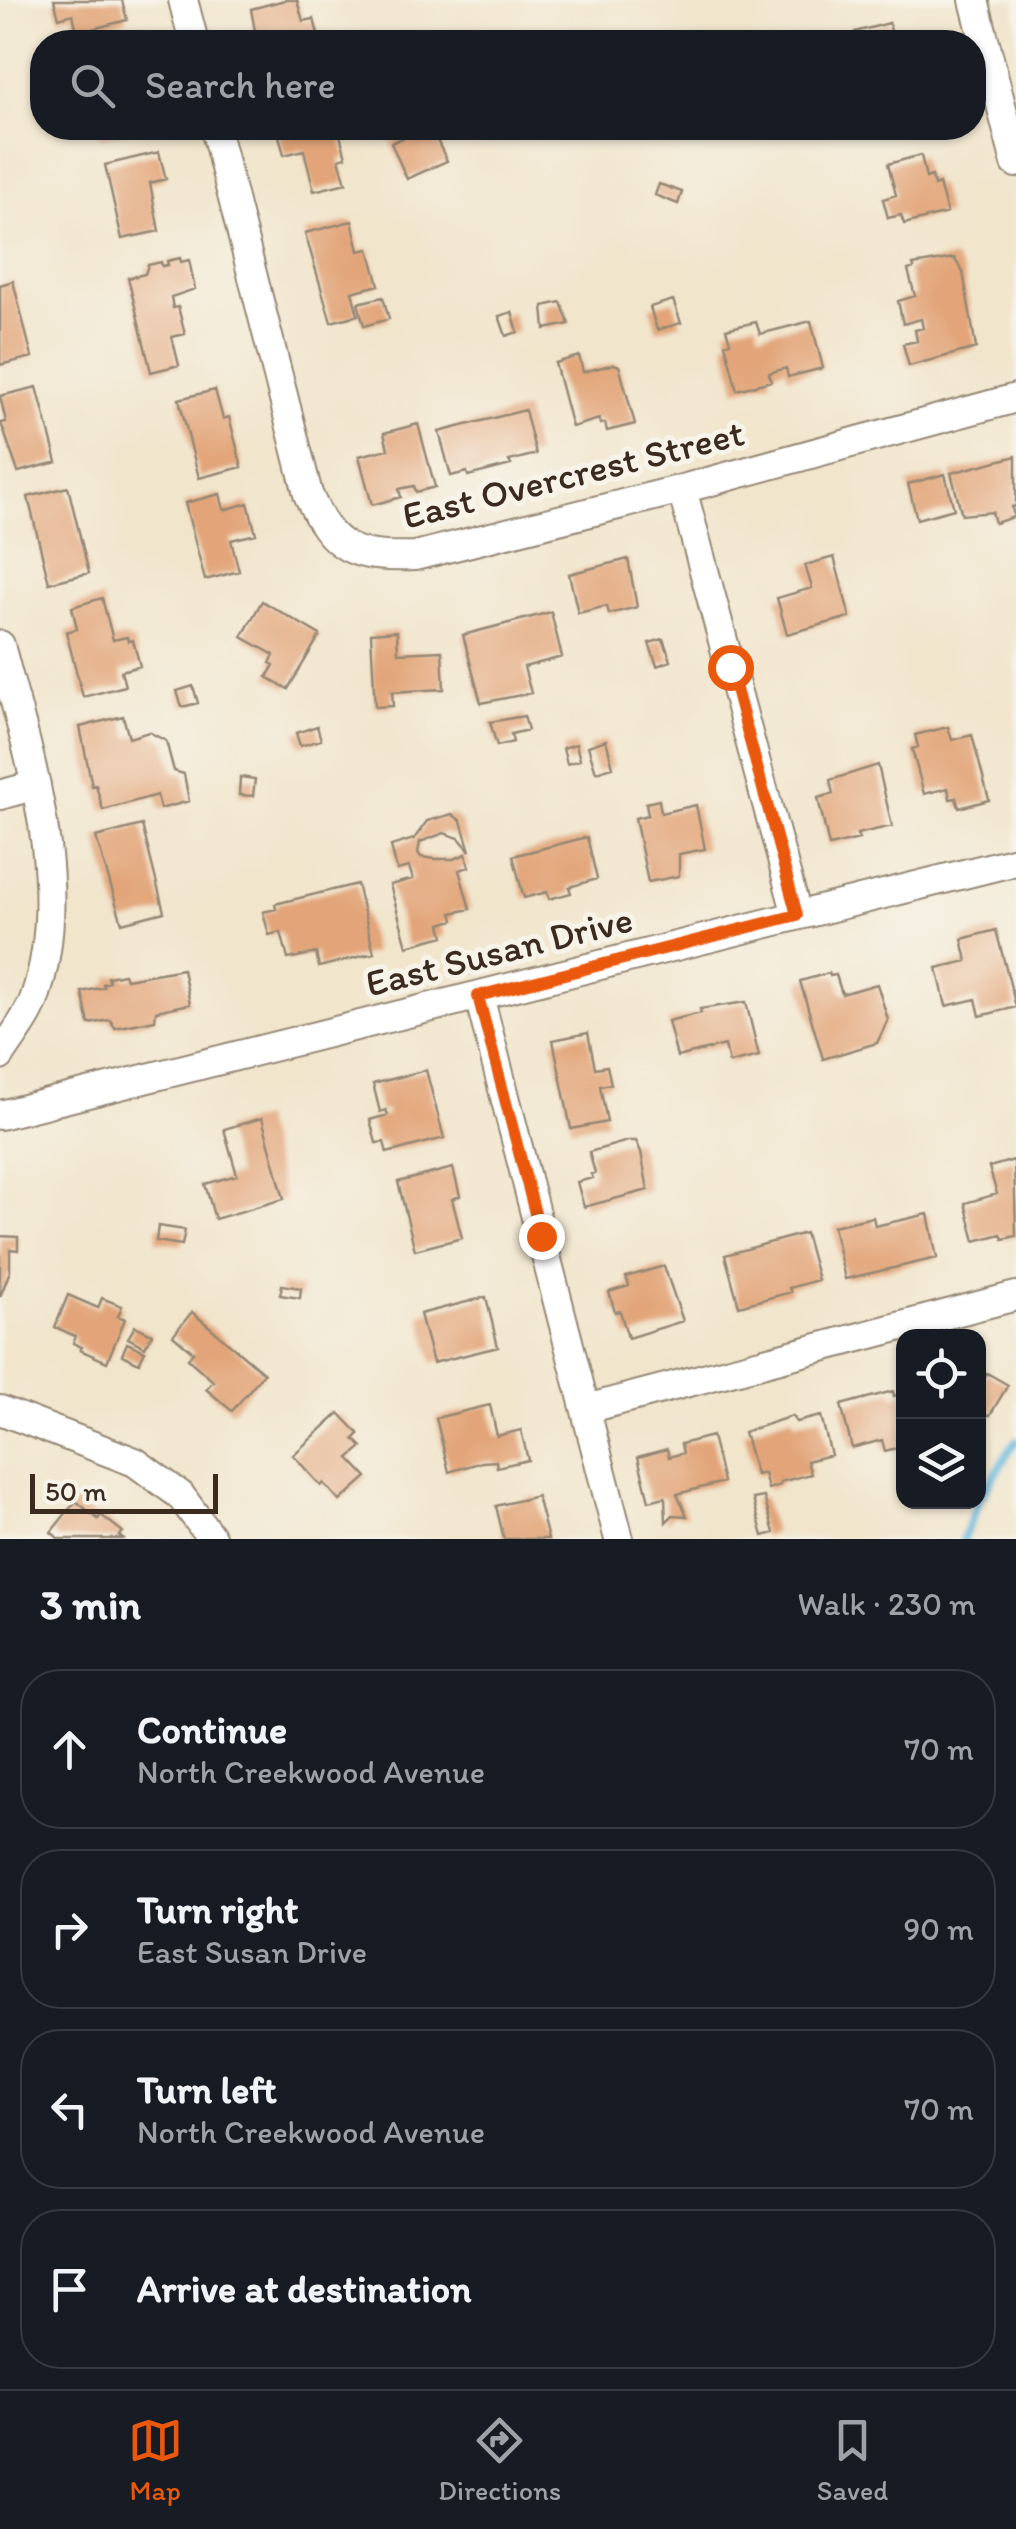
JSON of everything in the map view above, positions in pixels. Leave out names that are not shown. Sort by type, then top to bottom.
[{"type":"street","points":[[183,0],[191,30]]},
{"type":"street","points":[[974,0],[982,30]]},
{"type":"street","points":[[986,47],[1016,163]]},
{"type":"street","name":"East Overcrest Street","points":[[218,140],[308,494],[321,524],[346,548],[380,557],[414,556],[682,489],[1016,398]]},
{"type":"street","points":[[682,489],[797,915]]},
{"type":"street","points":[[0,645],[36,785],[47,856],[48,932],[35,999],[0,1056]]},
{"type":"street","points":[[0,795],[36,785]]},
{"type":"street","name":"East Susan Drive","points":[[0,1115],[1016,861]]},
{"type":"street","points":[[478,996],[619,1539]]},
{"type":"street","points":[[586,1409],[1016,1296]]},
{"type":"street","points":[[0,1410],[134,1462],[180,1496],[212,1539]]},
{"type":"building","points":[[54,0],[122,0],[127,20],[76,30],[73,14],[59,18]]},
{"type":"building","points":[[297,0],[303,21],[314,19],[317,30],[255,30],[251,9]]},
{"type":"building","points":[[889,23],[891,30],[863,30]]},
{"type":"building","points":[[280,140],[341,140],[346,157],[339,159],[346,183],[314,191],[304,150],[284,155]]},
{"type":"building","points":[[437,140],[447,161],[407,179],[391,143]]},
{"type":"building","points":[[159,152],[166,179],[150,183],[159,231],[122,239],[105,165]]},
{"type":"building","points":[[921,155],[926,178],[932,176],[934,186],[939,184],[947,213],[904,224],[901,215],[888,218],[883,199],[896,195],[888,164]]},
{"type":"building","points":[[659,184],[682,192],[678,204],[655,195]]},
{"type":"building","points":[[352,221],[359,251],[369,249],[379,285],[352,292],[358,315],[331,322],[305,233]]},
{"type":"building","points":[[180,258],[181,262],[189,260],[195,289],[171,297],[173,308],[178,307],[185,334],[172,337],[179,365],[151,372],[128,278],[145,274],[148,265],[168,265],[167,261]]},
{"type":"building","points":[[954,258],[963,272],[976,348],[909,366],[903,344],[917,341],[915,330],[923,328],[921,319],[903,324],[898,301],[915,296],[908,270],[913,265]]},
{"type":"building","points":[[13,281],[32,357],[0,365],[0,285]]},
{"type":"building","points":[[383,297],[389,319],[364,326],[358,303]]},
{"type":"building","points":[[673,300],[681,323],[657,330],[650,307]]},
{"type":"building","points":[[561,302],[569,324],[545,329],[543,306]]},
{"type":"building","points":[[512,312],[518,332],[506,336],[499,316]]},
{"type":"building","points":[[811,321],[823,368],[788,377],[786,368],[769,373],[771,381],[737,390],[725,343],[730,342],[726,329],[756,322],[760,334]]},
{"type":"building","points":[[579,356],[583,372],[619,366],[635,424],[607,431],[599,419],[572,427],[555,363]]},
{"type":"building","points":[[37,387],[57,462],[18,472],[1,423],[6,422],[0,396]]},
{"type":"building","points":[[215,390],[223,419],[229,417],[242,467],[199,478],[179,399]]},
{"type":"building","points":[[525,410],[536,454],[509,461],[511,465],[468,476],[467,472],[451,476],[439,432]]},
{"type":"building","points":[[418,424],[435,487],[416,492],[414,486],[399,489],[401,497],[372,505],[359,456],[388,449],[384,433]]},
{"type":"building","points":[[1016,456],[1014,517],[995,523],[992,512],[962,515],[951,473]]},
{"type":"building","points":[[945,474],[954,509],[917,519],[908,484]]},
{"type":"building","points":[[68,487],[89,573],[49,583],[28,497]]},
{"type":"building","points":[[220,494],[224,510],[248,503],[256,534],[231,540],[239,571],[205,580],[185,503]]},
{"type":"building","points":[[834,557],[850,617],[787,634],[777,598],[812,588],[805,565]]},
{"type":"building","points":[[628,559],[637,607],[609,614],[607,606],[578,613],[569,574]]},
{"type":"building","points":[[102,598],[113,640],[133,640],[140,666],[121,671],[125,686],[83,697],[66,632],[77,629],[72,607]]},
{"type":"building","points":[[262,601],[320,635],[288,689],[267,677],[274,665],[270,663],[274,655],[242,637]]},
{"type":"building","points":[[551,612],[562,657],[524,667],[531,693],[481,703],[463,635]]},
{"type":"building","points":[[397,631],[398,653],[442,651],[444,689],[392,692],[393,706],[375,707],[371,633]]},
{"type":"building","points":[[663,639],[671,661],[657,666],[649,643]]},
{"type":"building","points":[[193,686],[198,703],[182,707],[177,691]]},
{"type":"building","points":[[123,716],[129,738],[149,732],[166,741],[174,771],[184,774],[189,801],[160,809],[157,795],[103,810],[96,785],[92,786],[80,727]]},
{"type":"building","points":[[524,716],[528,730],[511,734],[513,742],[497,746],[490,722]]},
{"type":"building","points":[[317,726],[321,740],[300,746],[296,733]]},
{"type":"building","points":[[948,727],[952,740],[972,735],[989,800],[959,808],[956,798],[950,799],[948,788],[924,794],[912,749],[918,747],[915,735]]},
{"type":"building","points":[[606,740],[613,767],[596,772],[588,746]]},
{"type":"building","points":[[576,744],[580,760],[567,764],[563,748]]},
{"type":"building","points":[[878,765],[892,826],[829,846],[818,798],[833,794],[830,780]]},
{"type":"building","points":[[240,777],[255,779],[253,796],[239,795]]},
{"type":"building","points":[[659,800],[661,813],[696,805],[705,849],[679,854],[679,876],[648,882],[635,818],[648,815],[646,803]]},
{"type":"building","points":[[452,814],[461,821],[470,851],[459,838],[444,833],[420,842],[418,853],[435,859],[454,859],[466,854],[469,867],[459,870],[470,909],[452,913],[454,920],[441,924],[444,936],[407,946],[390,885],[413,879],[409,867],[397,870],[391,846],[414,839],[427,821]]},
{"type":"building","points":[[142,825],[164,912],[122,923],[96,837]]},
{"type":"building","points":[[587,837],[597,879],[569,887],[571,893],[549,899],[547,892],[524,898],[513,856]]},
{"type":"building","points":[[357,884],[374,953],[319,967],[316,953],[288,959],[281,932],[269,935],[263,912],[276,909],[275,904]]},
{"type":"building","points":[[996,930],[1016,1007],[980,1016],[976,999],[946,1006],[937,968],[967,961],[962,939]]},
{"type":"building","points":[[183,969],[190,1004],[156,1011],[155,1020],[115,1028],[110,1020],[89,1024],[82,992],[104,987],[108,977],[124,974],[126,979]]},
{"type":"building","points":[[829,973],[836,975],[842,994],[877,984],[888,1020],[877,1043],[823,1059],[800,981]]},
{"type":"building","points":[[746,1002],[759,1056],[729,1063],[725,1045],[677,1057],[668,1021],[701,1013],[700,1009]]},
{"type":"building","points":[[588,1033],[595,1068],[607,1066],[611,1084],[600,1086],[607,1122],[571,1129],[553,1040]]},
{"type":"building","points":[[426,1070],[444,1138],[387,1153],[384,1142],[376,1143],[370,1120],[388,1115],[386,1110],[380,1112],[373,1084]]},
{"type":"building","points":[[262,1118],[284,1199],[215,1219],[205,1184],[237,1175],[224,1129]]},
{"type":"building","points":[[636,1141],[641,1152],[648,1190],[584,1207],[577,1182],[593,1178],[591,1174],[595,1173],[589,1152]]},
{"type":"building","points":[[1014,1160],[1016,1236],[1003,1239],[1001,1234],[975,1241],[965,1203],[997,1194],[989,1167]]},
{"type":"building","points":[[453,1168],[460,1196],[452,1199],[462,1238],[415,1250],[398,1182]]},
{"type":"building","points":[[928,1214],[937,1258],[845,1279],[833,1226],[873,1217],[875,1226]]},
{"type":"building","points":[[158,1226],[185,1230],[182,1245],[156,1241]]},
{"type":"building","points":[[805,1233],[818,1280],[739,1306],[725,1255]]},
{"type":"building","points":[[0,1236],[18,1237],[18,1250],[10,1249],[10,1271],[0,1297]]},
{"type":"building","points":[[664,1266],[683,1321],[628,1338],[609,1292],[629,1286],[626,1277]]},
{"type":"building","points":[[282,1285],[301,1288],[300,1298],[280,1295]]},
{"type":"building","points":[[68,1295],[98,1308],[102,1298],[122,1306],[118,1316],[125,1319],[107,1362],[80,1350],[82,1347],[73,1343],[75,1336],[55,1327]]},
{"type":"building","points":[[486,1297],[498,1347],[433,1363],[420,1314]]},
{"type":"building","points":[[192,1312],[264,1373],[232,1411],[206,1389],[213,1381],[188,1359],[193,1352],[173,1335]]},
{"type":"building","points":[[135,1326],[152,1334],[145,1347],[128,1338]]},
{"type":"building","points":[[127,1343],[145,1351],[139,1363],[122,1355]]},
{"type":"building","points":[[986,1375],[1008,1385],[990,1415],[986,1415]]},
{"type":"building","points":[[893,1391],[896,1448],[885,1451],[882,1440],[852,1448],[841,1405]]},
{"type":"building","points":[[490,1405],[497,1436],[521,1430],[528,1460],[497,1467],[496,1461],[482,1462],[449,1472],[436,1418]]},
{"type":"building","points":[[339,1413],[359,1434],[354,1439],[362,1447],[349,1458],[367,1477],[340,1501],[293,1455]]},
{"type":"building","points":[[792,1416],[796,1422],[821,1416],[831,1455],[807,1461],[811,1474],[768,1489],[764,1473],[756,1475],[744,1432]]},
{"type":"building","points":[[712,1436],[723,1482],[677,1494],[687,1516],[673,1515],[666,1522],[665,1497],[649,1501],[638,1457],[667,1449],[669,1457],[683,1453],[681,1444]]},
{"type":"building","points":[[537,1496],[548,1539],[504,1539],[496,1506]]},
{"type":"building","points":[[764,1497],[774,1533],[763,1536],[753,1499]]},
{"type":"building","points":[[76,1501],[123,1532],[119,1536],[123,1539],[59,1539],[51,1532]]},
{"type":"waterway","points":[[986,1488],[1016,1441]]},
{"type":"waterway","points":[[963,1539],[975,1509]]},
{"type":"route","points":[[541,1236],[478,996],[797,915],[730,667]]}]
